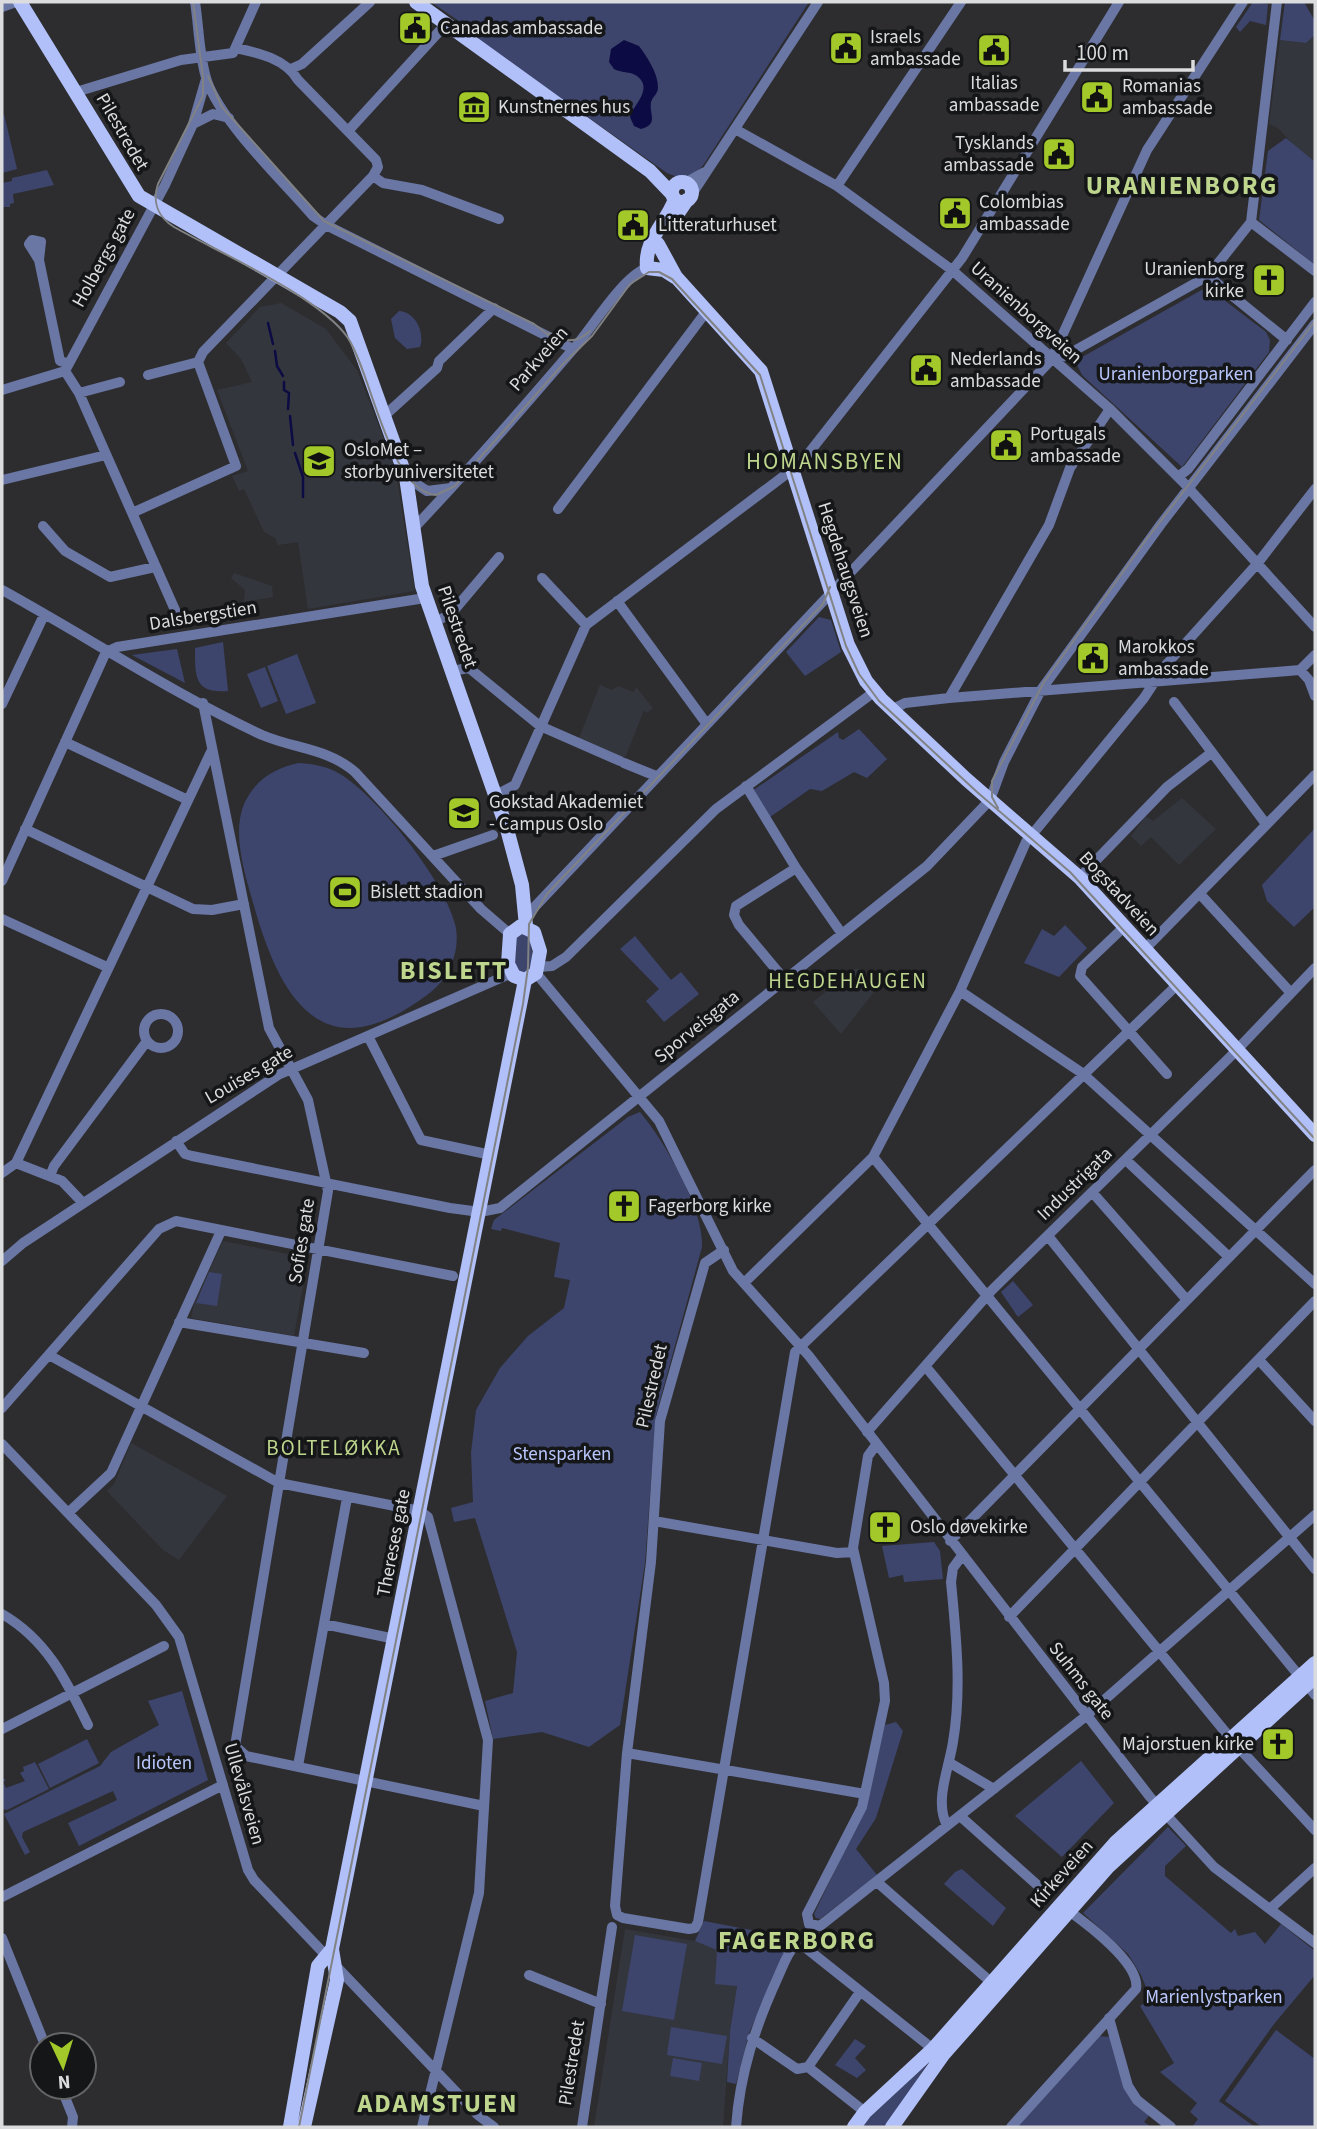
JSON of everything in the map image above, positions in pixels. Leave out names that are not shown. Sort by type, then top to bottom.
[{"type":"main road","name":"Pilestredet","points":[[18,2],[76,92],[132,188],[153,206],[334,309],[355,340],[406,477],[425,598],[496,795],[522,885],[526,921],[537,938],[528,973]]},
{"type":"main road","points":[[416,2],[682,192],[649,242],[653,249],[647,268],[664,270],[676,277]]},
{"type":"main road","name":"Hegdehaugsveien","points":[[653,249],[761,372],[854,660],[876,694]]},
{"type":"main road","name":"Bogstadveien","points":[[876,694],[1079,878],[1315,1135]]},
{"type":"main road","points":[[526,921],[510,934],[508,957],[528,973]]},
{"type":"main road","name":"Thereses gate","points":[[304,2127],[336,1988],[331,1957],[528,973]]},
{"type":"main road","name":"Kirkeveien","points":[[854,2127],[865,2112],[933,2049],[1100,1860],[1234,1743],[1309,1684],[1315,1663]]},
{"type":"main road","name":"Kirkeveien","points":[[892,2127],[943,2054],[1161,1809]]},
{"type":"main road","name":"Thereses gate","points":[[290,2127],[317,1969],[331,1957]]},
{"type":"street","points":[[2,7],[18,2]]},
{"type":"street","points":[[195,2],[206,79],[229,118],[313,216],[573,349]]},
{"type":"street","points":[[76,92],[181,60],[233,53],[256,2]]},
{"type":"street","points":[[291,69],[302,64],[370,2]]},
{"type":"street","points":[[682,192],[707,170],[818,2]]},
{"type":"street","points":[[837,186],[961,2]]},
{"type":"street","points":[[496,795],[514,785],[586,625],[793,472],[952,270],[1119,2]]},
{"type":"street","points":[[526,921],[656,776],[1051,360],[1147,150],[1243,2]]},
{"type":"street","points":[[1051,360],[1068,354],[1208,276],[1251,222],[1277,2]]},
{"type":"street","points":[[348,131],[446,24]]},
{"type":"street","points":[[132,513],[236,466],[198,362],[203,352],[373,176],[378,167],[376,160],[298,80],[291,69],[278,60],[236,48]]},
{"type":"street","name":"Holbergs gate","points":[[66,367],[194,124],[206,79]]},
{"type":"street","points":[[194,124],[213,114],[229,118]]},
{"type":"street","name":"Uranienborgveien","points":[[735,129],[837,186],[952,270],[1051,360],[1110,409],[1178,477],[1315,627]]},
{"type":"street","points":[[373,176],[383,183],[422,190],[499,219]]},
{"type":"street","points":[[1251,222],[1315,271]]},
{"type":"street","points":[[39,260],[60,360],[79,393],[179,619]]},
{"type":"street","name":"Parkveien","points":[[413,529],[573,349],[620,291],[639,272],[647,268]]},
{"type":"street","points":[[1208,276],[1287,340]]},
{"type":"street","points":[[1178,477],[1188,468],[1315,302]]},
{"type":"street","points":[[383,417],[437,368],[439,361],[494,308]]},
{"type":"street","points":[[558,509],[706,312]]},
{"type":"street","points":[[990,800],[1001,769],[1041,690],[1315,324]]},
{"type":"street","points":[[148,375],[198,362]]},
{"type":"street","points":[[2,390],[66,367]]},
{"type":"street","points":[[79,393],[120,382]]},
{"type":"street","points":[[949,698],[1049,525],[1070,468],[1110,409]]},
{"type":"street","points":[[2,480],[107,458]]},
{"type":"street","points":[[24,481],[107,458]]},
{"type":"street","points":[[406,477],[427,491],[451,488]]},
{"type":"street","points":[[744,1283],[873,1157],[960,991],[1031,835],[1170,659],[1257,564],[1315,489]]},
{"type":"street","points":[[43,526],[65,551],[110,577],[155,567]]},
{"type":"street","points":[[433,622],[450,615],[499,557]]},
{"type":"street","points":[[542,578],[586,625]]},
{"type":"street","points":[[2,590],[106,652],[262,734],[339,759],[355,772],[481,909],[510,934]]},
{"type":"street","name":"Dalsbergstien","points":[[106,652],[117,647],[425,598]]},
{"type":"street","points":[[617,601],[706,723]]},
{"type":"street","points":[[2,704],[44,615]]},
{"type":"street","points":[[2,881],[106,652]]},
{"type":"street","points":[[1300,670],[1315,655]]},
{"type":"street","points":[[451,671],[469,668],[540,726],[656,776]]},
{"type":"street","points":[[891,710],[905,703],[949,698],[1300,670],[1312,676],[1315,696]]},
{"type":"street","name":"Louises gate","points":[[2,1261],[23,1243],[176,1141],[290,1069],[528,973],[552,967],[566,957],[716,809],[849,710],[876,694]]},
{"type":"street","points":[[1174,702],[1266,824]]},
{"type":"street","name":"Sofies gate","points":[[203,703],[271,1035],[307,1100],[328,1198],[235,1746],[240,1754],[246,1756],[298,1766]]},
{"type":"street","points":[[65,742],[188,800]]},
{"type":"street","points":[[2,1173],[16,1163],[211,752]]},
{"type":"street","points":[[1079,878],[1167,787],[1211,752]]},
{"type":"street","points":[[1145,950],[1315,775]]},
{"type":"street","points":[[746,786],[796,868],[842,934]]},
{"type":"street","name":"Sporveisgata","points":[[480,1212],[500,1208],[928,866],[990,800]]},
{"type":"street","points":[[25,829],[145,888],[202,911],[244,904]]},
{"type":"street","points":[[433,856],[493,835]]},
{"type":"street","points":[[784,979],[739,925],[734,909],[796,868]]},
{"type":"street","points":[[1200,894],[1291,993]]},
{"type":"street","points":[[2,919],[107,967]]},
{"type":"street","points":[[1124,927],[1080,972],[1082,980],[1167,1074]]},
{"type":"street","name":"Industrigata","points":[[867,1432],[987,1296],[1237,1050],[1315,968]]},
{"type":"street","points":[[528,973],[639,1096],[668,1135],[724,1250]]},
{"type":"street","points":[[723,1770],[793,1360],[800,1345],[1177,985]]},
{"type":"street","points":[[960,991],[1082,1073],[1315,1284]]},
{"type":"street","points":[[368,1036],[421,1140],[491,1155]]},
{"type":"street","points":[[50,1176],[54,1166],[147,1041]]},
{"type":"street","points":[[176,1141],[185,1154],[192,1156],[480,1212]]},
{"type":"street","points":[[873,1157],[1229,1591],[1309,1684]]},
{"type":"street","points":[[1126,1160],[1229,1257]]},
{"type":"street","points":[[16,1163],[50,1176],[70,1188],[83,1203]]},
{"type":"street","points":[[950,1541],[1315,1170]]},
{"type":"street","points":[[1092,1192],[1187,1300]]},
{"type":"street","points":[[2,1408],[159,1229],[179,1221],[453,1276]]},
{"type":"street","points":[[68,1513],[111,1474],[221,1231]]},
{"type":"street","points":[[1048,1236],[1315,1569]]},
{"type":"street","name":"Louises gate","points":[[2,1252],[23,1243]]},
{"type":"street","name":"Suhms gate","points":[[724,1250],[733,1271],[800,1345],[961,1557],[1161,1809],[1214,1867],[1315,1942]]},
{"type":"street","name":"Pilestredet","points":[[723,1770],[697,1926],[689,1929],[617,1915],[615,1906],[627,1753],[654,1521],[661,1412],[705,1263],[724,1250]]},
{"type":"street","points":[[1009,1617],[1315,1301]]},
{"type":"street","points":[[179,1322],[364,1353]]},
{"type":"street","points":[[49,1355],[279,1483],[420,1511],[428,1517],[434,1531],[488,1740],[479,1893],[422,2127]]},
{"type":"street","points":[[1259,1360],[1315,1421]]},
{"type":"street","points":[[926,1367],[1234,1743],[1315,1830]]},
{"type":"street","name":"Ullevålsveien","points":[[2,1444],[156,1605],[179,1637],[250,1875],[494,2127]]},
{"type":"street","points":[[876,1445],[868,1456],[854,1552],[885,1692],[862,1807],[807,1914],[809,1924],[820,1926],[1086,1716],[1315,1515]]},
{"type":"street","points":[[347,1498],[298,1766],[484,1805]]},
{"type":"street","points":[[654,1521],[837,1553],[854,1552]]},
{"type":"street","points":[[947,1825],[941,1809],[950,1763],[958,1678],[951,1582],[953,1568],[961,1557]]},
{"type":"street","points":[[2,1614],[44,1646],[72,1692],[88,1726]]},
{"type":"street","points":[[324,1624],[395,1639]]},
{"type":"street","points":[[2,1728],[164,1646]]},
{"type":"street","points":[[627,1753],[865,1794]]},
{"type":"street","points":[[950,1763],[994,1789]]},
{"type":"street","points":[[2,1897],[223,1785]]},
{"type":"street","points":[[960,1816],[1044,1891]]},
{"type":"street","points":[[1271,1908],[1315,1868]]},
{"type":"street","points":[[877,1882],[992,1983]]},
{"type":"street","points":[[1011,2127],[1136,1989],[1134,1974],[1120,1955],[1069,1911]]},
{"type":"street","name":"Pilestredet","points":[[582,2127],[612,1927]]},
{"type":"street","points":[[2,1938],[39,2031]]},
{"type":"street","points":[[736,2127],[739,2085],[752,2038],[796,1944],[806,1948],[933,2049]]},
{"type":"street","name":"Pilestredet","points":[[529,1975],[601,2004]]},
{"type":"street","points":[[752,2038],[797,2069],[808,2067],[860,1992]]},
{"type":"street","points":[[1109,2018],[1128,2087],[1138,2100],[1171,2127]]},
{"type":"street","points":[[808,2067],[865,2112]]},
{"type":"street","points":[[67,2101],[73,2117],[72,2127]]},
{"type":"shaded area","points":[[1315,35],[1315,168],[1278,128],[1269,124],[1280,40],[1306,43]]},
{"type":"shaded area","points":[[624,40],[639,46],[652,65],[658,82],[651,102],[652,122],[641,129],[634,126],[630,117],[643,92],[642,81],[634,74],[614,69],[609,62],[611,49]]},
{"type":"shaded area","name":"OsloMet – storbyuniversitetet","points":[[281,303],[326,329],[357,370],[395,467],[415,591],[308,609],[298,542],[278,545],[275,538],[264,532],[244,489],[239,491],[232,476],[248,471],[217,390],[252,382],[241,359],[226,343],[260,307]]},
{"type":"shaded area","points":[[234,573],[272,586],[273,597],[244,602],[245,590],[231,578]]},
{"type":"shaded area","points":[[600,685],[612,690],[618,686],[634,692],[636,687],[653,708],[647,713],[644,710],[625,758],[579,738]]},
{"type":"shaded area","points":[[1182,798],[1216,829],[1179,865],[1151,837],[1141,846],[1131,836],[1146,816],[1153,821]]},
{"type":"shaded area","points":[[855,969],[862,969],[877,988],[841,1034],[813,1002]]},
{"type":"shaded area","points":[[223,1241],[308,1258],[294,1336],[191,1318],[194,1304]]},
{"type":"shaded area","points":[[131,1443],[227,1496],[179,1560],[163,1550],[107,1491],[114,1484]]},
{"type":"shaded area","points":[[625,1929],[695,1941],[741,1957],[730,2031],[723,2127],[594,2127]]},
{"type":"green space","points":[[431,2],[809,2],[704,164],[696,172],[682,177],[667,173],[477,39],[478,34]]},
{"type":"green space","points":[[1253,2],[1268,4],[1266,25],[1250,21],[1240,32],[1236,27]]},
{"type":"green space","points":[[1285,2],[1304,2],[1315,21],[1315,35],[1306,43],[1280,40]]},
{"type":"green space","points":[[4,114],[17,169],[2,173],[2,115]]},
{"type":"green space","points":[[1286,138],[1315,162],[1315,265],[1259,220],[1268,151]]},
{"type":"green space","points":[[47,170],[54,185],[13,194],[14,203],[10,204],[10,207],[2,207],[2,183]]},
{"type":"green space","name":"Uranienborgparken","points":[[1207,287],[1266,332],[1270,340],[1269,352],[1182,467],[1082,375],[1075,361]]},
{"type":"green space","points":[[399,311],[410,315],[418,324],[420,347],[407,349],[395,338],[391,319]]},
{"type":"green space","points":[[819,617],[831,620],[841,652],[805,676],[786,652]]},
{"type":"green space","points":[[223,642],[228,691],[217,691],[203,686],[199,681],[195,667],[195,648]]},
{"type":"green space","points":[[177,649],[185,683],[132,655]]},
{"type":"green space","points":[[297,654],[316,703],[286,714],[267,666]]},
{"type":"green space","points":[[265,667],[278,701],[261,708],[247,674]]},
{"type":"green space","points":[[859,729],[887,759],[867,778],[854,772],[822,791],[810,789],[770,817],[752,791],[838,732],[839,738],[843,740]]},
{"type":"green space","name":"Bislett stadion","points":[[299,763],[335,771],[372,801],[424,863],[438,885],[455,924],[457,942],[453,960],[439,985],[396,1015],[365,1026],[338,1027],[315,1018],[296,1000],[266,943],[247,881],[239,840],[245,802],[249,794],[267,776]]},
{"type":"green space","points":[[1315,828],[1315,907],[1294,927],[1267,901],[1262,885]]},
{"type":"green space","points":[[1065,925],[1087,948],[1059,977],[1024,963],[1042,929],[1054,936]]},
{"type":"green space","points":[[522,933],[529,935],[533,957],[528,972],[520,973],[515,965],[516,938]]},
{"type":"green space","points":[[635,936],[671,980],[681,972],[699,994],[664,1022],[646,1001],[659,989],[620,949]]},
{"type":"green space","name":"Stensparken","points":[[640,1112],[661,1140],[690,1195],[697,1214],[702,1247],[656,1415],[645,1563],[620,1725],[589,1747],[542,1732],[493,1739],[485,1701],[513,1693],[517,1652],[475,1518],[454,1522],[451,1508],[473,1502],[471,1453],[476,1410],[500,1368],[528,1336],[564,1308],[570,1280],[554,1277],[560,1243],[502,1228],[501,1231],[491,1229],[494,1220],[628,1117]]},
{"type":"green space","points":[[209,1272],[222,1274],[217,1306],[196,1303]]},
{"type":"green space","points":[[1013,1281],[1033,1305],[1018,1317],[1001,1292]]},
{"type":"green space","points":[[934,1542],[940,1551],[943,1579],[904,1582],[903,1575],[889,1578],[882,1546]]},
{"type":"green space","name":"Idioten","points":[[182,1691],[208,1780],[79,1846],[68,1823],[117,1800],[113,1791],[23,1832],[22,1837],[30,1852],[25,1855],[4,1814],[100,1766],[111,1752],[159,1725],[148,1701]]},
{"type":"green space","points":[[896,1722],[903,1731],[876,1818],[856,1849],[877,1875],[820,1919],[816,1918],[814,1914],[863,1812],[885,1725]]},
{"type":"green space","points":[[87,1739],[99,1763],[50,1788],[38,1764]]},
{"type":"green space","points":[[1081,1761],[1114,1803],[1062,1857],[1015,1816]]},
{"type":"green space","points":[[35,1762],[49,1789],[7,1810],[2,1809],[2,1778],[6,1780],[3,1782],[6,1788],[25,1781],[20,1773],[24,1771],[23,1767]]},
{"type":"green space","name":"Marienlystparken","points":[[1168,1827],[1186,1846],[1165,1866],[1165,1876],[1231,1933],[1235,1929],[1238,1936],[1255,1932],[1265,1944],[1281,1924],[1315,1951],[1315,1975],[1274,2024],[1219,2101],[1255,2127],[1192,2127],[1198,2119],[1190,2112],[1197,2103],[1160,2072],[1174,2063],[1140,2006],[1151,1999],[1141,1975],[1128,1954],[1083,1913]]},
{"type":"green space","points":[[962,1869],[1006,1908],[993,1926],[944,1884],[955,1872]]},
{"type":"green space","points":[[704,1921],[792,1938],[749,2033],[736,2084],[727,2082],[730,2031],[737,1986],[715,1984],[717,1950],[695,1941]]},
{"type":"green space","points":[[635,1935],[687,1944],[674,2020],[622,2011]]},
{"type":"green space","points":[[671,2027],[727,2036],[722,2064],[667,2055]]},
{"type":"green space","points":[[1276,2030],[1315,2059],[1315,2127],[1262,2127],[1225,2101]]},
{"type":"green space","name":"Marienlystparken","points":[[1097,2036],[1112,2037],[1128,2087],[1152,2112],[1144,2122],[1151,2127],[1012,2127]]},
{"type":"green space","points":[[855,2039],[866,2046],[855,2058],[866,2070],[857,2078],[835,2065]]},
{"type":"green space","points":[[673,2058],[702,2063],[699,2081],[670,2076]]},
{"type":"green space","points":[[929,2062],[886,2127],[859,2127]]},
{"type":"waterway","points":[[268,323],[273,344]]},
{"type":"waterway","points":[[275,351],[277,366],[283,376]]},
{"type":"waterway","points":[[284,382],[284,390],[289,393],[288,409]]},
{"type":"waterway","points":[[290,416],[293,445]]},
{"type":"waterway","points":[[295,453],[303,477],[303,497]]},
{"type":"tram line","points":[[193,2],[203,96],[158,184],[156,203],[160,214],[174,227],[293,292],[334,323],[348,338],[357,355],[394,453],[406,474],[420,489],[436,495],[455,486],[563,364],[592,336],[630,284],[649,272],[659,272],[672,279],[760,375],[846,646],[859,674],[879,701],[977,792],[1070,872],[1315,1139]]},
{"type":"tram line","points":[[208,76],[222,107],[324,221],[534,324],[555,340]]},
{"type":"tram line","points":[[998,808],[992,797],[992,781],[1044,682],[1146,540],[1315,321]]},
{"type":"tram line","points":[[549,333],[575,340],[590,331]]},
{"type":"tram line","points":[[299,2127],[523,1004],[528,967],[529,924],[547,894],[823,604],[830,587]]},
{"type":"place","name":"Canadas ambassade","points":[[415,28]]},
{"type":"place","name":"Israels ambassade","points":[[846,48]]},
{"type":"place","name":"Italias ambassade","points":[[994,50]]},
{"type":"place","name":"Romanias ambassade","points":[[1097,97]]},
{"type":"place","name":"Kunstnernes hus","points":[[474,107]]},
{"type":"place","name":"Tysklands ambassade","points":[[1059,154]]},
{"type":"place","name":"Colombias ambassade","points":[[955,213]]},
{"type":"place","name":"Litteraturhuset","points":[[633,225]]},
{"type":"place","name":"Uranienborg kirke","points":[[1269,280]]},
{"type":"place","name":"Nederlands ambassade","points":[[926,370]]},
{"type":"place","name":"Portugals ambassade","points":[[1006,445]]},
{"type":"place","name":"OsloMet – storbyuniversitetet","points":[[319,461]]},
{"type":"place","name":"Marokkos ambassade","points":[[1093,658]]},
{"type":"place","name":"Gokstad Akademiet - Campus Oslo","points":[[464,813]]},
{"type":"place","name":"Bislett stadion","points":[[345,892]]},
{"type":"place","name":"Fagerborg kirke","points":[[624,1206]]},
{"type":"place","name":"Oslo døvekirke","points":[[885,1527]]},
{"type":"place","name":"Majorstuen kirke","points":[[1278,1744]]},
{"type":"district","name":"URANIENBORG","points":[[1182,185]]},
{"type":"district","name":"HOMANSBYEN","points":[[825,461]]},
{"type":"district","name":"BISLETT","points":[[454,970]]},
{"type":"district","name":"HEGDEHAUGEN","points":[[848,981]]},
{"type":"district","name":"BOLTELØKKA","points":[[334,1448]]},
{"type":"district","name":"FAGERBORG","points":[[797,1940]]},
{"type":"district","name":"ADAMSTUEN","points":[[438,2103]]}]
